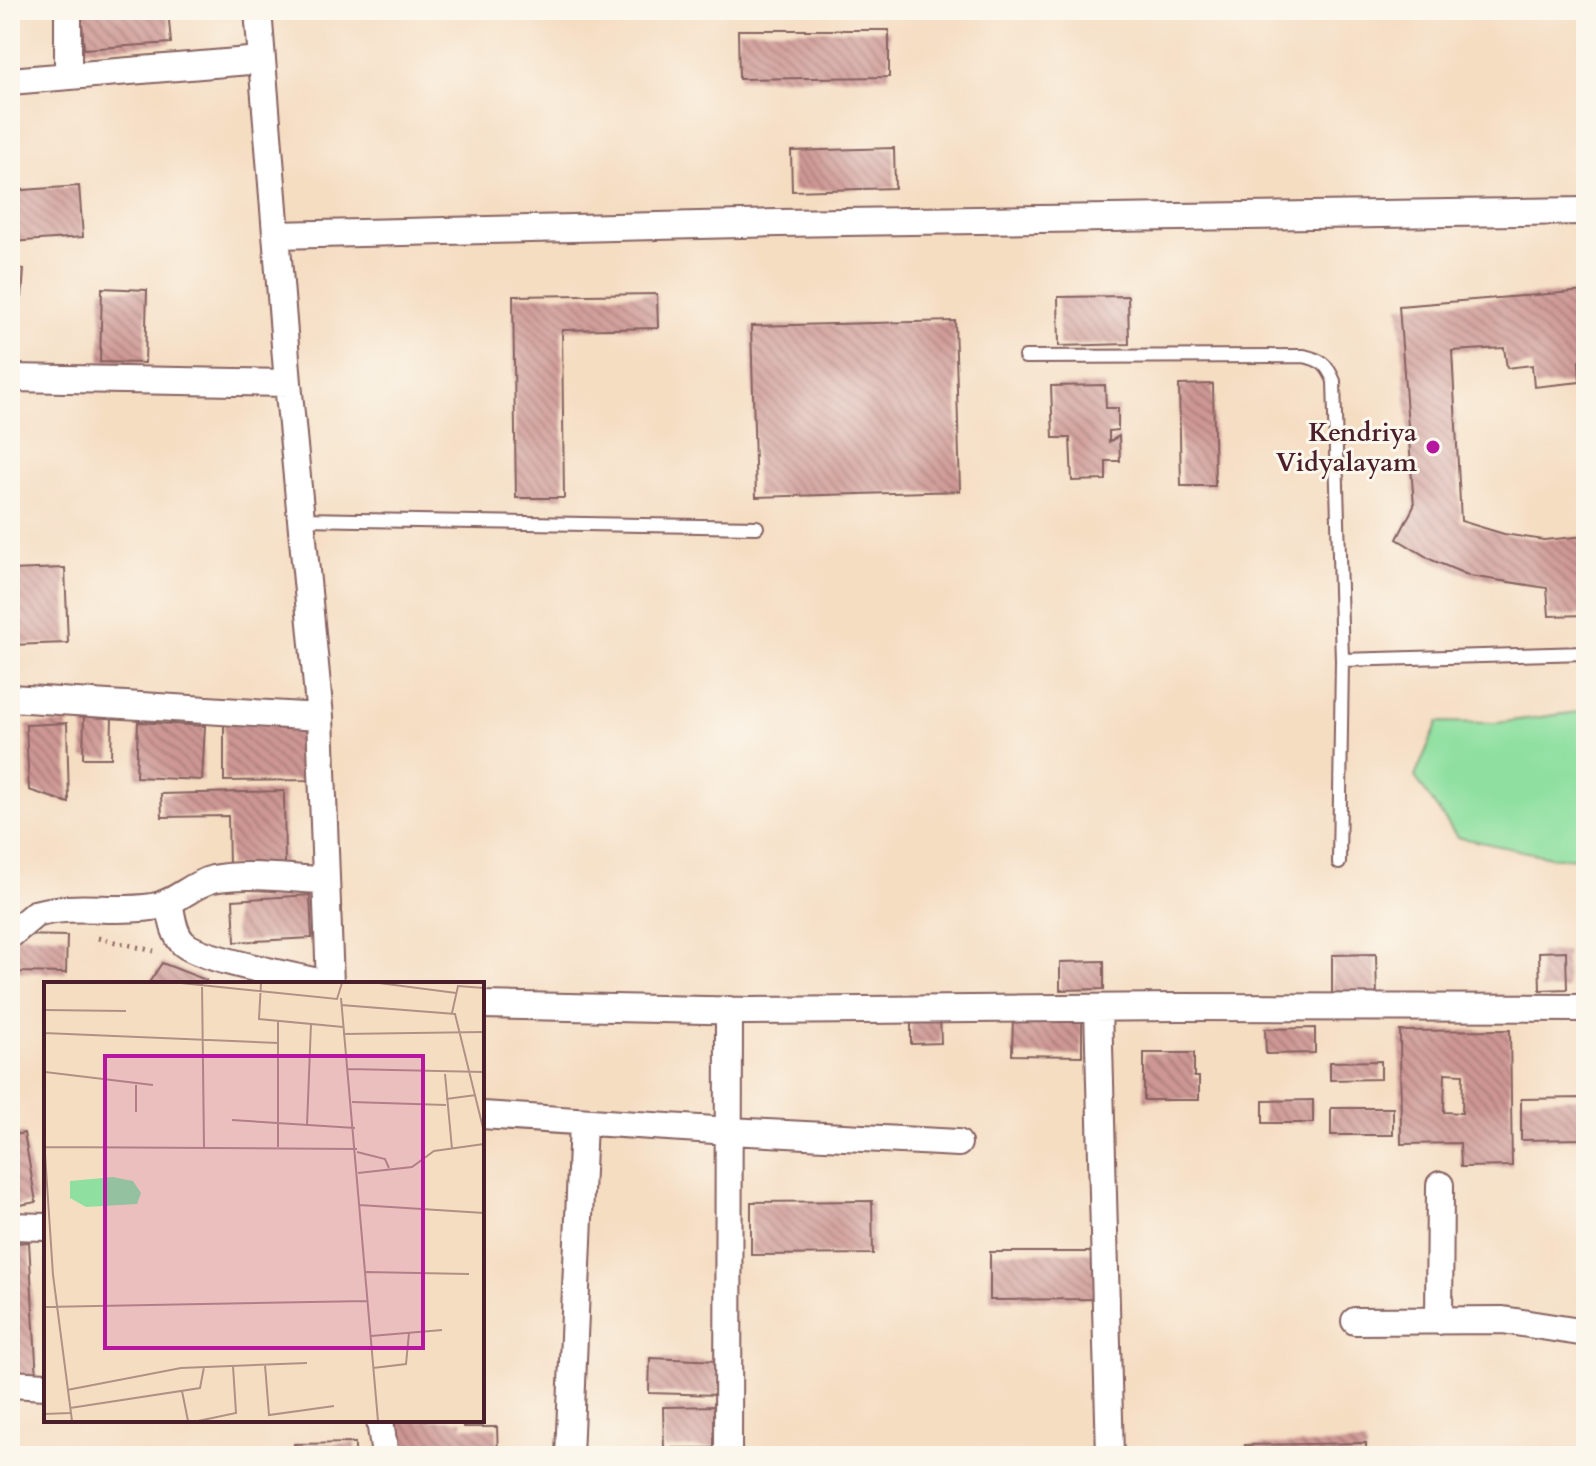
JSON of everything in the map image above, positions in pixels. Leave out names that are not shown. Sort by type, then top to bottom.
[{"type":"street","points":[[68,10],[68,76]]},
{"type":"street","points":[[258,10],[288,383],[320,717],[329,982]]},
{"type":"street","points":[[10,81],[261,60]]},
{"type":"street","points":[[276,235],[779,223],[1586,211]]},
{"type":"street","points":[[10,378],[288,383]]},
{"type":"street","points":[[10,698],[320,717]]},
{"type":"street","points":[[10,935],[35,914],[52,909],[152,907],[169,902],[210,880],[229,877],[324,880]]},
{"type":"street","points":[[169,902],[181,942],[227,972],[312,982]]},
{"type":"street","points":[[484,1005],[729,1023],[1098,1008],[1586,1008]]},
{"type":"street","points":[[1098,1008],[1110,1456]]},
{"type":"street","points":[[728,1456],[729,1023]]},
{"type":"street","points":[[484,1115],[958,1143]]},
{"type":"street","points":[[569,1456],[583,1122]]},
{"type":"street","points":[[1439,1321],[1440,1185]]},
{"type":"street","points":[[10,1226],[44,1227]]},
{"type":"street","points":[[1355,1321],[1503,1320],[1586,1333]]},
{"type":"street","points":[[10,1384],[44,1386]]},
{"type":"street","points":[[380,1422],[385,1456]]},
{"type":"lane","points":[[1025,357],[1304,356],[1320,360],[1329,369],[1334,381],[1342,660],[1339,863]]},
{"type":"lane","points":[[301,519],[757,527]]},
{"type":"lane","points":[[1342,660],[1586,653]]},
{"type":"green space","points":[[1586,711],[1586,857],[1555,858],[1457,837],[1415,777],[1438,722],[1496,723]]},
{"type":"building","points":[[81,10],[168,10],[171,43],[84,49]]},
{"type":"building","points":[[738,30],[889,30],[889,77],[739,79]]},
{"type":"building","points":[[894,148],[895,188],[792,191],[791,151]]},
{"type":"building","points":[[79,186],[83,237],[10,242],[10,191]]},
{"type":"building","points":[[10,268],[24,269],[22,297],[10,297]]},
{"type":"building","points":[[102,288],[147,290],[145,363],[100,362]]},
{"type":"building","name":"Kendriya Vidyalayam","points":[[1586,291],[1586,360],[1579,361],[1580,382],[1534,387],[1532,365],[1507,368],[1504,348],[1452,351],[1461,521],[1504,534],[1544,540],[1586,536],[1586,615],[1549,616],[1547,588],[1470,576],[1432,560],[1397,539],[1414,506],[1399,306]]},
{"type":"building","points":[[657,294],[658,328],[562,330],[564,498],[516,498],[513,296]]},
{"type":"building","points":[[1128,296],[1129,344],[1059,346],[1058,297]]},
{"type":"building","points":[[955,321],[960,491],[756,497],[751,326]]},
{"type":"building","points":[[1213,384],[1215,486],[1181,486],[1179,385]]},
{"type":"building","points":[[1105,385],[1106,408],[1118,408],[1118,430],[1109,431],[1109,442],[1119,436],[1120,461],[1106,461],[1106,480],[1072,481],[1070,438],[1053,438],[1051,386]]},
{"type":"building","points":[[65,568],[68,643],[10,645],[10,570]]},
{"type":"building","points":[[84,716],[112,717],[111,758],[83,758]]},
{"type":"building","points":[[138,722],[205,726],[202,780],[136,777]]},
{"type":"building","points":[[67,723],[69,803],[29,790],[26,725]]},
{"type":"building","points":[[224,723],[315,723],[315,780],[224,781]]},
{"type":"building","points":[[284,791],[285,865],[229,866],[228,816],[162,817],[161,794]]},
{"type":"building","points":[[310,895],[312,938],[235,942],[233,900]]},
{"type":"building","points":[[16,935],[67,936],[66,973],[15,972]]},
{"type":"building","points":[[1566,951],[1567,989],[1540,990],[1539,952]]},
{"type":"building","points":[[1376,954],[1377,998],[1332,998],[1332,955]]},
{"type":"building","points":[[1104,961],[1104,989],[1060,990],[1060,962]]},
{"type":"building","points":[[162,963],[206,980],[206,982],[149,982]]},
{"type":"building","points":[[940,1014],[941,1043],[911,1044],[911,1015]]},
{"type":"building","points":[[1013,1014],[1082,1014],[1082,1056],[1012,1055]]},
{"type":"building","points":[[1315,1028],[1315,1053],[1266,1054],[1265,1029]]},
{"type":"building","points":[[1510,1030],[1512,1166],[1461,1167],[1460,1143],[1401,1144],[1400,1031]],"holes":[[[1445,1073],[1463,1074],[1462,1113],[1444,1112]]]},
{"type":"building","points":[[1144,1053],[1194,1053],[1194,1077],[1199,1077],[1199,1100],[1144,1100]]},
{"type":"building","points":[[1381,1061],[1381,1079],[1330,1080],[1330,1062]]},
{"type":"building","points":[[1583,1098],[1583,1139],[1521,1140],[1521,1099]]},
{"type":"building","points":[[1313,1100],[1313,1123],[1263,1123],[1263,1101]]},
{"type":"building","points":[[1331,1108],[1393,1108],[1393,1135],[1331,1135]]},
{"type":"building","points":[[24,1133],[36,1202],[10,1207],[10,1136]]},
{"type":"building","points":[[872,1201],[873,1254],[751,1255],[751,1202]]},
{"type":"building","points":[[29,1242],[37,1379],[10,1373],[10,1243]]},
{"type":"building","points":[[990,1252],[1095,1252],[1095,1299],[990,1300]]},
{"type":"building","points":[[650,1358],[720,1361],[719,1395],[649,1393]]},
{"type":"building","points":[[723,1406],[723,1448],[664,1448],[663,1407]]},
{"type":"building","points":[[395,1422],[463,1422],[463,1427],[497,1427],[498,1456],[396,1456]]},
{"type":"building","points":[[355,1443],[355,1456],[294,1456],[294,1444]]},
{"type":"building","points":[[1366,1443],[1366,1456],[1245,1456],[1245,1445]]},
{"type":"place","name":"Kendriya Vidyalayam","points":[[1433,447]]}]
